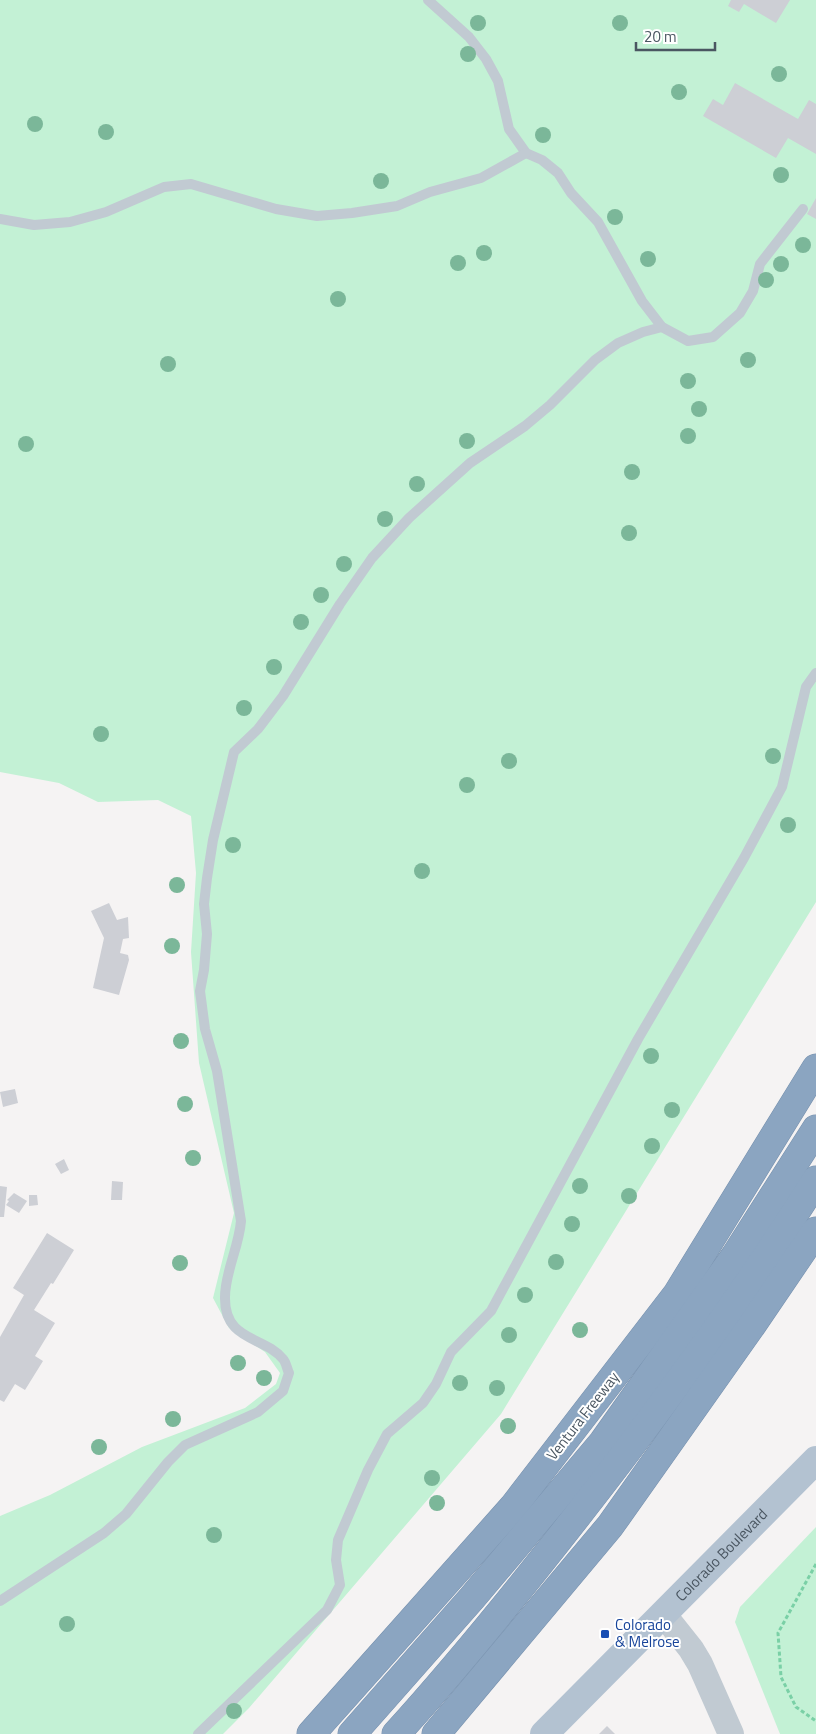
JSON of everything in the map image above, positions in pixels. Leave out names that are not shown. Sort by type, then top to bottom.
[{"type":"highway","name":"Ventura Freeway","points":[[311,1734],[513,1507],[677,1294],[816,1068]]},
{"type":"highway","points":[[352,1734],[472,1598],[603,1442],[735,1256],[816,1129]]},
{"type":"highway","points":[[396,1734],[506,1608],[676,1388],[779,1240],[816,1180]]},
{"type":"highway","points":[[436,1734],[610,1526],[816,1231]]},
{"type":"main road","name":"Colorado Boulevard","points":[[544,1734],[816,1460]]},
{"type":"street","points":[[664,1615],[700,1664],[731,1734]]},
{"type":"lane","points":[[428,0],[469,37],[486,58],[498,81],[509,130],[526,153],[542,160],[558,173],[571,193],[598,222],[642,301],[662,327],[688,341],[713,336],[740,313],[753,291],[760,264],[803,209]]},
{"type":"lane","points":[[0,218],[34,225],[70,222],[106,212],[164,187],[191,184],[276,209],[317,216],[352,213],[397,206],[430,192],[481,178],[526,153]]},
{"type":"lane","points":[[0,1601],[104,1532],[126,1514],[168,1462],[185,1445],[258,1412],[283,1391],[289,1373],[282,1358],[234,1327],[227,1314],[225,1297],[239,1241],[241,1222],[216,1071],[205,1029],[200,991],[206,943],[204,904],[207,878],[213,840],[234,752],[258,729],[283,696],[340,604],[372,558],[409,518],[470,463],[525,426],[550,405],[595,360],[618,343],[643,332],[662,327]]},
{"type":"lane","points":[[198,1734],[327,1610],[340,1585],[336,1560],[338,1540],[368,1470],[387,1434],[424,1403],[436,1384],[451,1352],[491,1311],[638,1039],[744,858],[782,787],[806,687],[816,673]]},
{"type":"path","points":[[816,1564],[778,1634],[781,1678],[796,1707],[816,1721]]},
{"type":"green space","points":[[0,0],[816,0],[816,902],[501,1414],[249,1708],[223,1734],[0,1734],[0,1516],[50,1495],[142,1447],[245,1408],[276,1384],[280,1373],[265,1352],[229,1328],[213,1298],[234,1213],[199,1063],[191,952],[196,873],[191,816],[158,800],[98,802],[59,783],[0,772]]},
{"type":"green space","points":[[816,1527],[816,1734],[780,1734],[735,1622],[740,1607]]},
{"type":"building","points":[[731,0],[790,0],[776,23],[744,4],[739,12],[728,6]]},
{"type":"building","points":[[735,83],[798,119],[809,100],[816,104],[816,154],[788,138],[776,158],[703,116],[713,99],[723,105]]},
{"type":"building","points":[[816,198],[816,219],[807,214]]},
{"type":"building","points":[[109,903],[117,920],[128,917],[129,938],[123,939],[120,953],[128,955],[129,960],[119,995],[93,988],[104,938],[91,911]]},
{"type":"building","points":[[15,1089],[18,1103],[3,1107],[0,1092]]},
{"type":"building","points":[[64,1159],[69,1170],[61,1174],[55,1164]]},
{"type":"building","points":[[112,1181],[123,1182],[122,1200],[111,1200]]},
{"type":"building","points":[[0,1186],[7,1187],[4,1217],[0,1217]]},
{"type":"building","points":[[14,1193],[27,1201],[19,1213],[6,1205],[9,1201],[7,1200]]},
{"type":"building","points":[[29,1195],[37,1195],[38,1205],[29,1206]]},
{"type":"building","points":[[47,1233],[74,1250],[34,1310],[55,1323],[35,1356],[43,1361],[25,1390],[15,1384],[4,1402],[0,1400],[0,1337],[24,1295],[13,1288]]},
{"type":"building","points":[[607,1726],[615,1734],[599,1734]]},
{"type":"place","name":"Colorado & Melrose","points":[[605,1634]]}]
